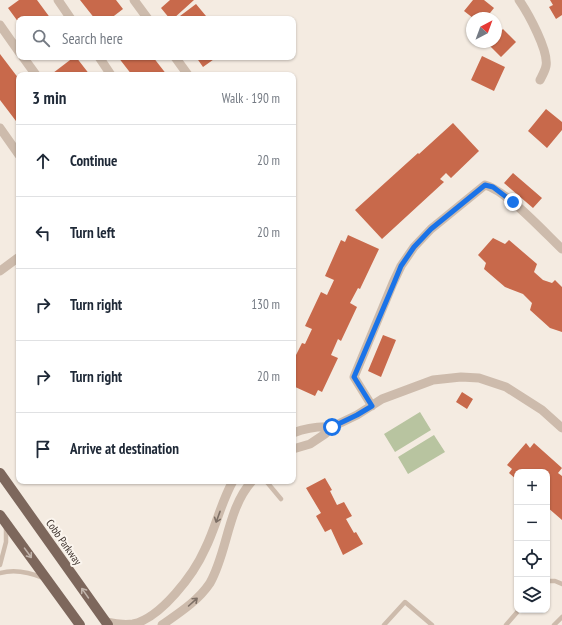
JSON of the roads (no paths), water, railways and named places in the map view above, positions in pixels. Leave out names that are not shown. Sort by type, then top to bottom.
[{"type":"main road","name":"Cobb Parkway","points":[[0,474],[107,624]]},
{"type":"main road","points":[[2,518],[80,625]]},
{"type":"street","points":[[58,0],[69,16]]},
{"type":"street","points":[[134,0],[146,16]]},
{"type":"street","points":[[519,0],[533,25],[545,54],[546,65],[540,80]]},
{"type":"street","points":[[0,25],[16,48]]},
{"type":"street","points":[[25,60],[34,72]]},
{"type":"street","points":[[100,60],[109,72]]},
{"type":"street","points":[[177,60],[186,72]]},
{"type":"street","points":[[0,128],[16,151]]},
{"type":"street","points":[[372,406],[354,377],[401,266],[414,247],[431,229],[485,185],[493,187],[513,202],[562,249]]},
{"type":"street","points":[[0,271],[16,259]]},
{"type":"street","points":[[296,448],[310,444],[332,427],[357,415],[382,399],[432,380],[461,377],[479,378],[506,387],[542,410],[562,428]]},
{"type":"street","points":[[296,432],[306,428],[319,426],[332,427]]},
{"type":"street","points":[[107,624],[128,625],[143,620],[159,609],[178,591],[193,570],[205,549],[232,484]]},
{"type":"street","points":[[162,625],[195,600],[209,583],[218,564],[241,495],[250,484]]},
{"type":"lane","points":[[268,484],[281,499]]},
{"type":"lane","points":[[0,565],[6,542],[2,518]]},
{"type":"lane","points":[[0,573],[21,571],[36,575],[48,581]]},
{"type":"lane","points":[[550,581],[555,581],[562,584]]},
{"type":"lane","points":[[384,625],[405,602],[431,625]]},
{"type":"lane","points":[[506,625],[516,613]]},
{"type":"lane","points":[[554,625],[562,617]]}]
